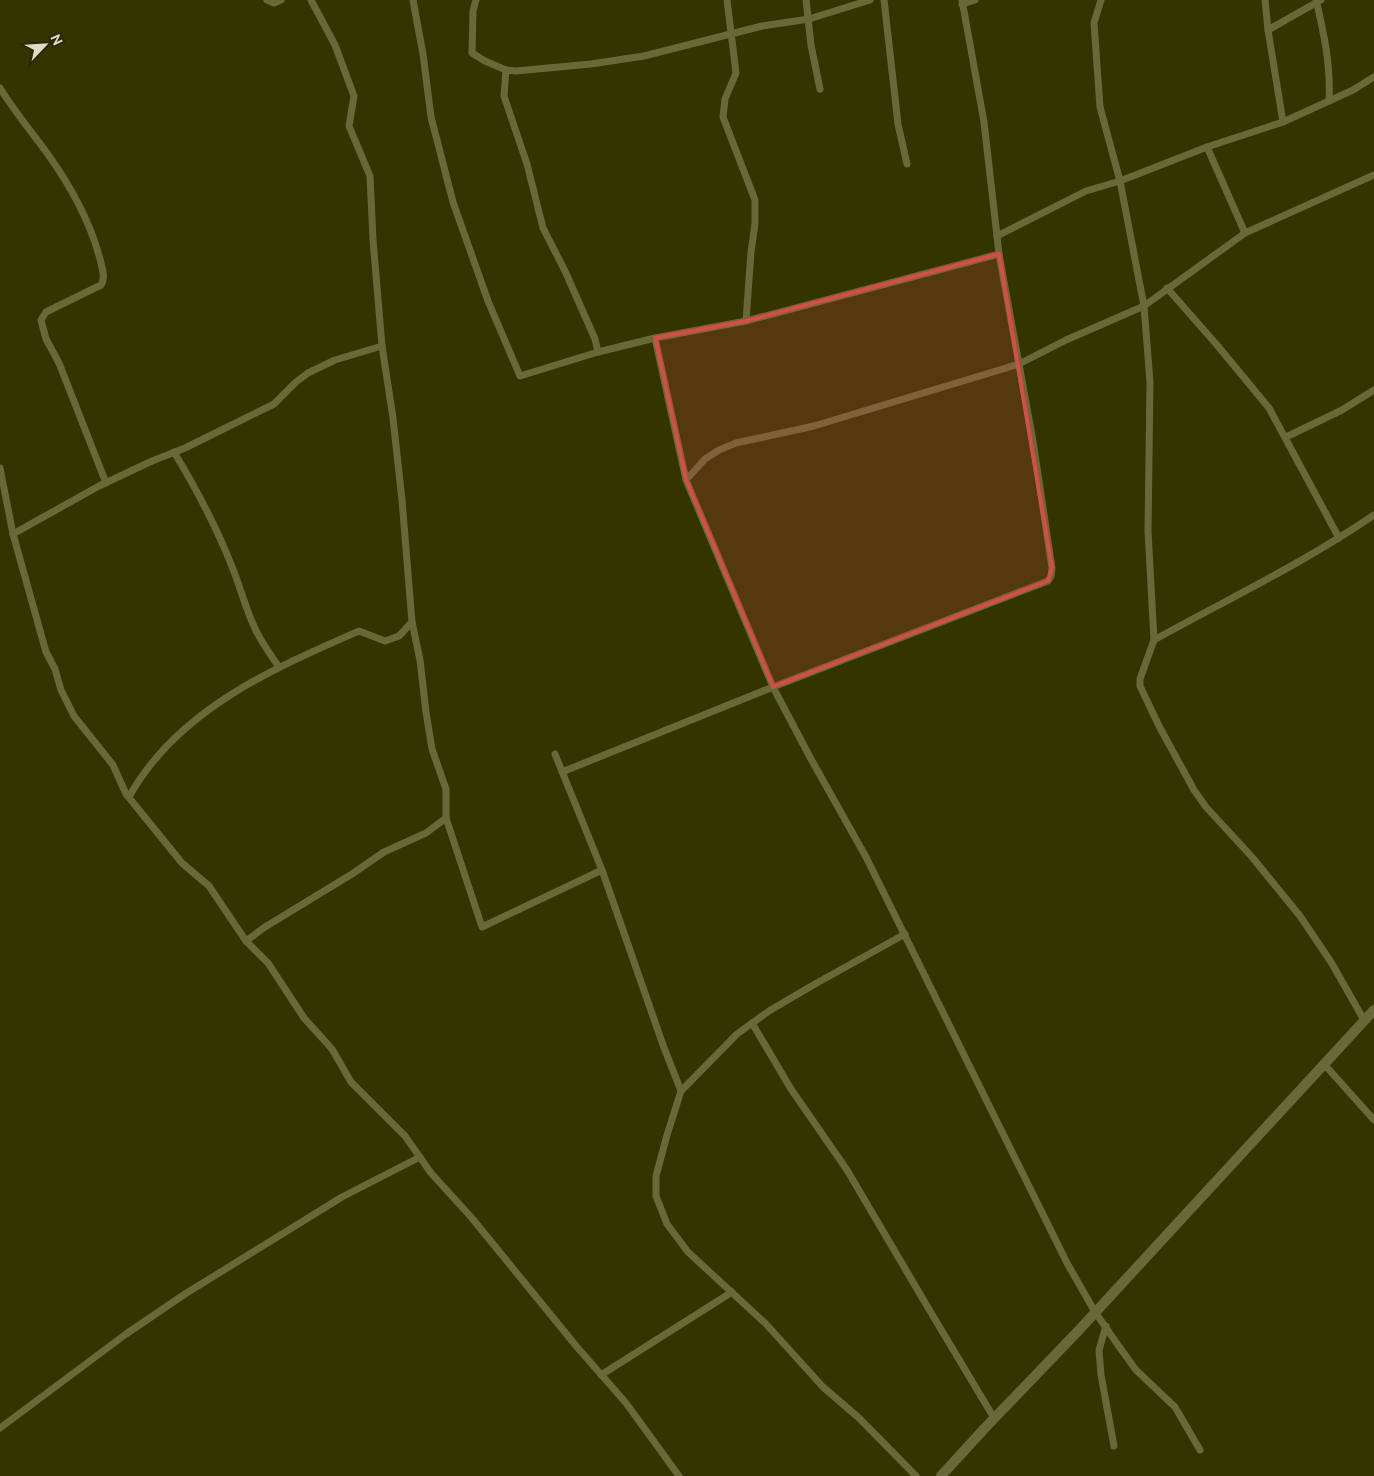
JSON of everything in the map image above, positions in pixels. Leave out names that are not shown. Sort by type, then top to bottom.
[{"type":"street","points":[[266,0],[274,3],[281,0]]},
{"type":"street","points":[[311,0],[335,45],[354,96],[349,126],[370,176],[373,240],[382,346],[393,418],[402,500],[412,622],[420,660],[432,749],[446,789],[446,818],[482,927],[602,870]]},
{"type":"street","points":[[413,0],[423,54],[431,117],[453,202],[488,301],[520,376],[598,352],[656,338],[746,321],[999,254]]},
{"type":"street","points":[[476,0],[472,53],[484,61],[516,72],[626,59],[691,45],[762,26],[809,19],[870,0]]},
{"type":"street","points":[[727,0],[736,73],[725,99],[723,117],[755,200],[755,224],[750,252],[746,321]]},
{"type":"street","points":[[806,0],[811,45],[820,88]]},
{"type":"street","points":[[884,0],[898,124],[907,164]]},
{"type":"street","points":[[562,772],[773,687],[1048,581],[1051,576],[1052,568],[1033,441],[999,254],[984,122],[962,2],[975,0]]},
{"type":"street","points":[[1101,0],[1094,24],[1100,107],[1120,181],[1144,306],[1150,382],[1148,531],[1154,640],[1140,679],[1140,686],[1194,790],[1206,807],[1252,857],[1300,916],[1331,962],[1364,1020]]},
{"type":"street","points":[[1265,0],[1283,122]]},
{"type":"street","points":[[1268,30],[1318,1],[1328,62],[1330,81],[1329,101]]},
{"type":"street","points":[[506,70],[504,96],[527,164],[543,228],[565,271],[595,339],[598,352]]},
{"type":"street","points":[[998,236],[1086,191],[1120,181],[1207,147],[1283,122],[1374,78]]},
{"type":"street","points":[[0,88],[20,120],[48,155],[81,209],[95,240],[103,270],[103,282],[101,285],[46,312],[41,320],[46,339],[59,363],[106,483]]},
{"type":"street","points":[[1207,147],[1245,233]]},
{"type":"street","points":[[686,480],[705,459],[719,450],[736,443],[814,426],[1019,364],[1066,340],[1144,306],[1245,233],[1374,175]]},
{"type":"street","points":[[1167,288],[1269,408],[1339,538]]},
{"type":"street","points":[[656,338],[686,480],[773,687],[866,857],[938,1005],[981,1086],[1052,1235],[1096,1312],[1136,1370],[1174,1407],[1200,1450]]},
{"type":"street","points":[[13,534],[106,483],[274,404],[308,373],[335,360],[382,346]]},
{"type":"street","points":[[1286,437],[1342,410],[1374,390]]},
{"type":"street","points":[[174,452],[200,494],[234,570],[253,624],[265,647],[279,667]]},
{"type":"street","points":[[0,468],[13,534],[46,652],[74,716],[113,765],[128,796],[182,864],[209,886],[246,941],[268,963],[304,1018],[332,1049],[351,1082],[406,1136],[420,1158],[626,1403],[679,1476]]},
{"type":"street","points":[[1154,640],[1267,580],[1374,515]]},
{"type":"street","points":[[128,796],[140,776],[162,750],[187,726],[227,696],[279,667],[359,631],[385,641],[399,636],[412,622]]},
{"type":"street","points":[[555,754],[602,870],[660,1036],[682,1091]]},
{"type":"street","points":[[246,941],[384,852],[426,832],[446,818]]},
{"type":"street","points":[[905,934],[814,984],[752,1023],[737,1034],[682,1091],[656,1176],[656,1196],[667,1224],[688,1252],[766,1324],[823,1387],[859,1418],[916,1476]]},
{"type":"street","points":[[941,1476],[1096,1312],[1374,1010]]},
{"type":"street","points":[[752,1023],[790,1090],[847,1170],[994,1418]]},
{"type":"street","points":[[1324,1064],[1374,1120]]},
{"type":"street","points":[[0,1428],[126,1334],[185,1294],[342,1196],[420,1158]]},
{"type":"street","points":[[601,1375],[732,1292]]},
{"type":"street","points":[[1106,1326],[1098,1350],[1114,1446]]},
{"type":"highlighted area","points":[[999,254],[1052,568],[1048,581],[773,687],[686,480],[655,338],[746,321]]}]
